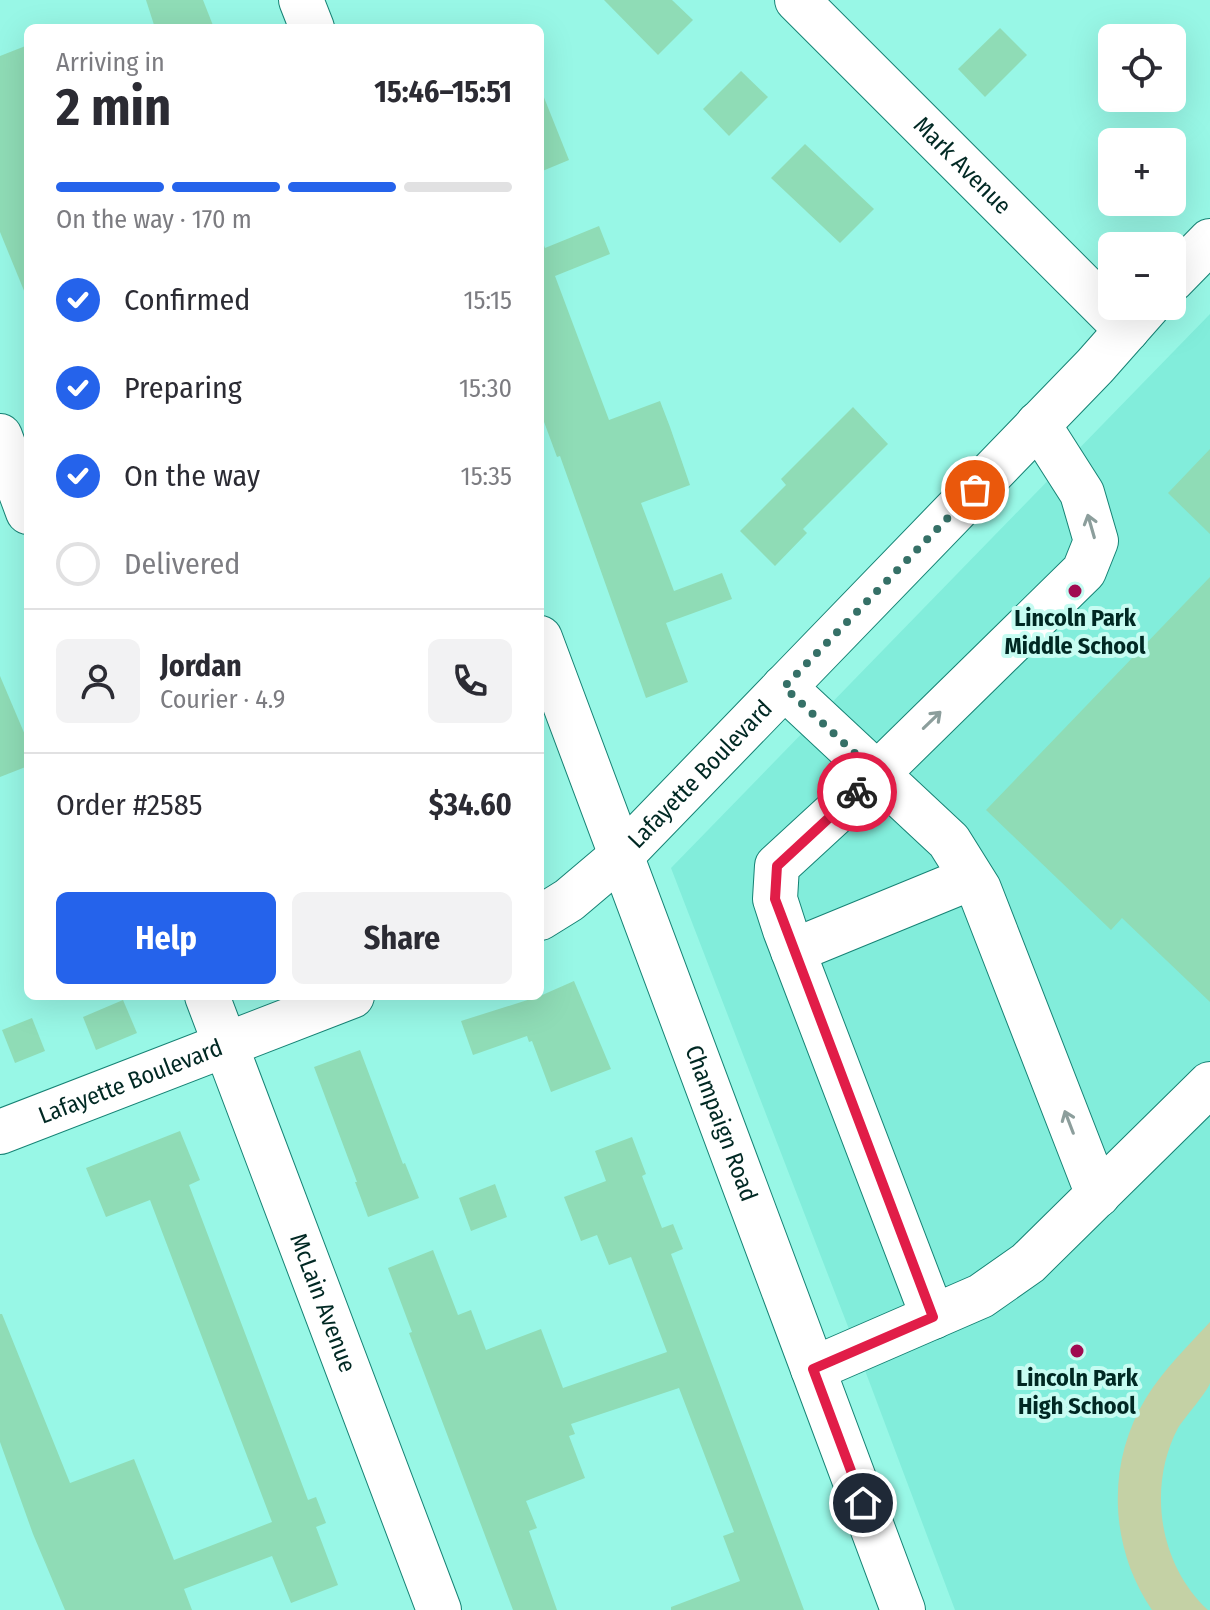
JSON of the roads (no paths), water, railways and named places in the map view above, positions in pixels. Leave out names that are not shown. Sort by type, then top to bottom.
[{"type":"street","points":[[301,0],[310,24]]},
{"type":"street","name":"Mark Avenue","points":[[797,0],[1098,282]]},
{"type":"street","points":[[1186,266],[1210,241]]},
{"type":"street","name":"Lafayette Boulevard","points":[[544,916],[569,900],[621,856],[1135,320]]},
{"type":"street","points":[[933,1317],[775,899],[777,866],[877,774],[1084,571],[1096,541],[1082,493],[1038,424]]},
{"type":"street","points":[[0,436],[24,501]]},
{"type":"street","name":"Champaign Road","points":[[544,649],[903,1610]]},
{"type":"street","points":[[784,687],[949,841],[979,889],[1098,1195]]},
{"type":"street","points":[[793,951],[971,878]]},
{"type":"street","name":"McLain Avenue","points":[[208,1000],[439,1610]]},
{"type":"street","name":"Lafayette Boulevard","points":[[0,1132],[342,1000]]},
{"type":"street","points":[[813,1369],[981,1296],[1028,1263],[1210,1084]]},
{"type":"place","name":"Lincoln Park Middle School","points":[[1075,591]]},
{"type":"place","name":"Lincoln Park High School","points":[[1077,1351]]}]
